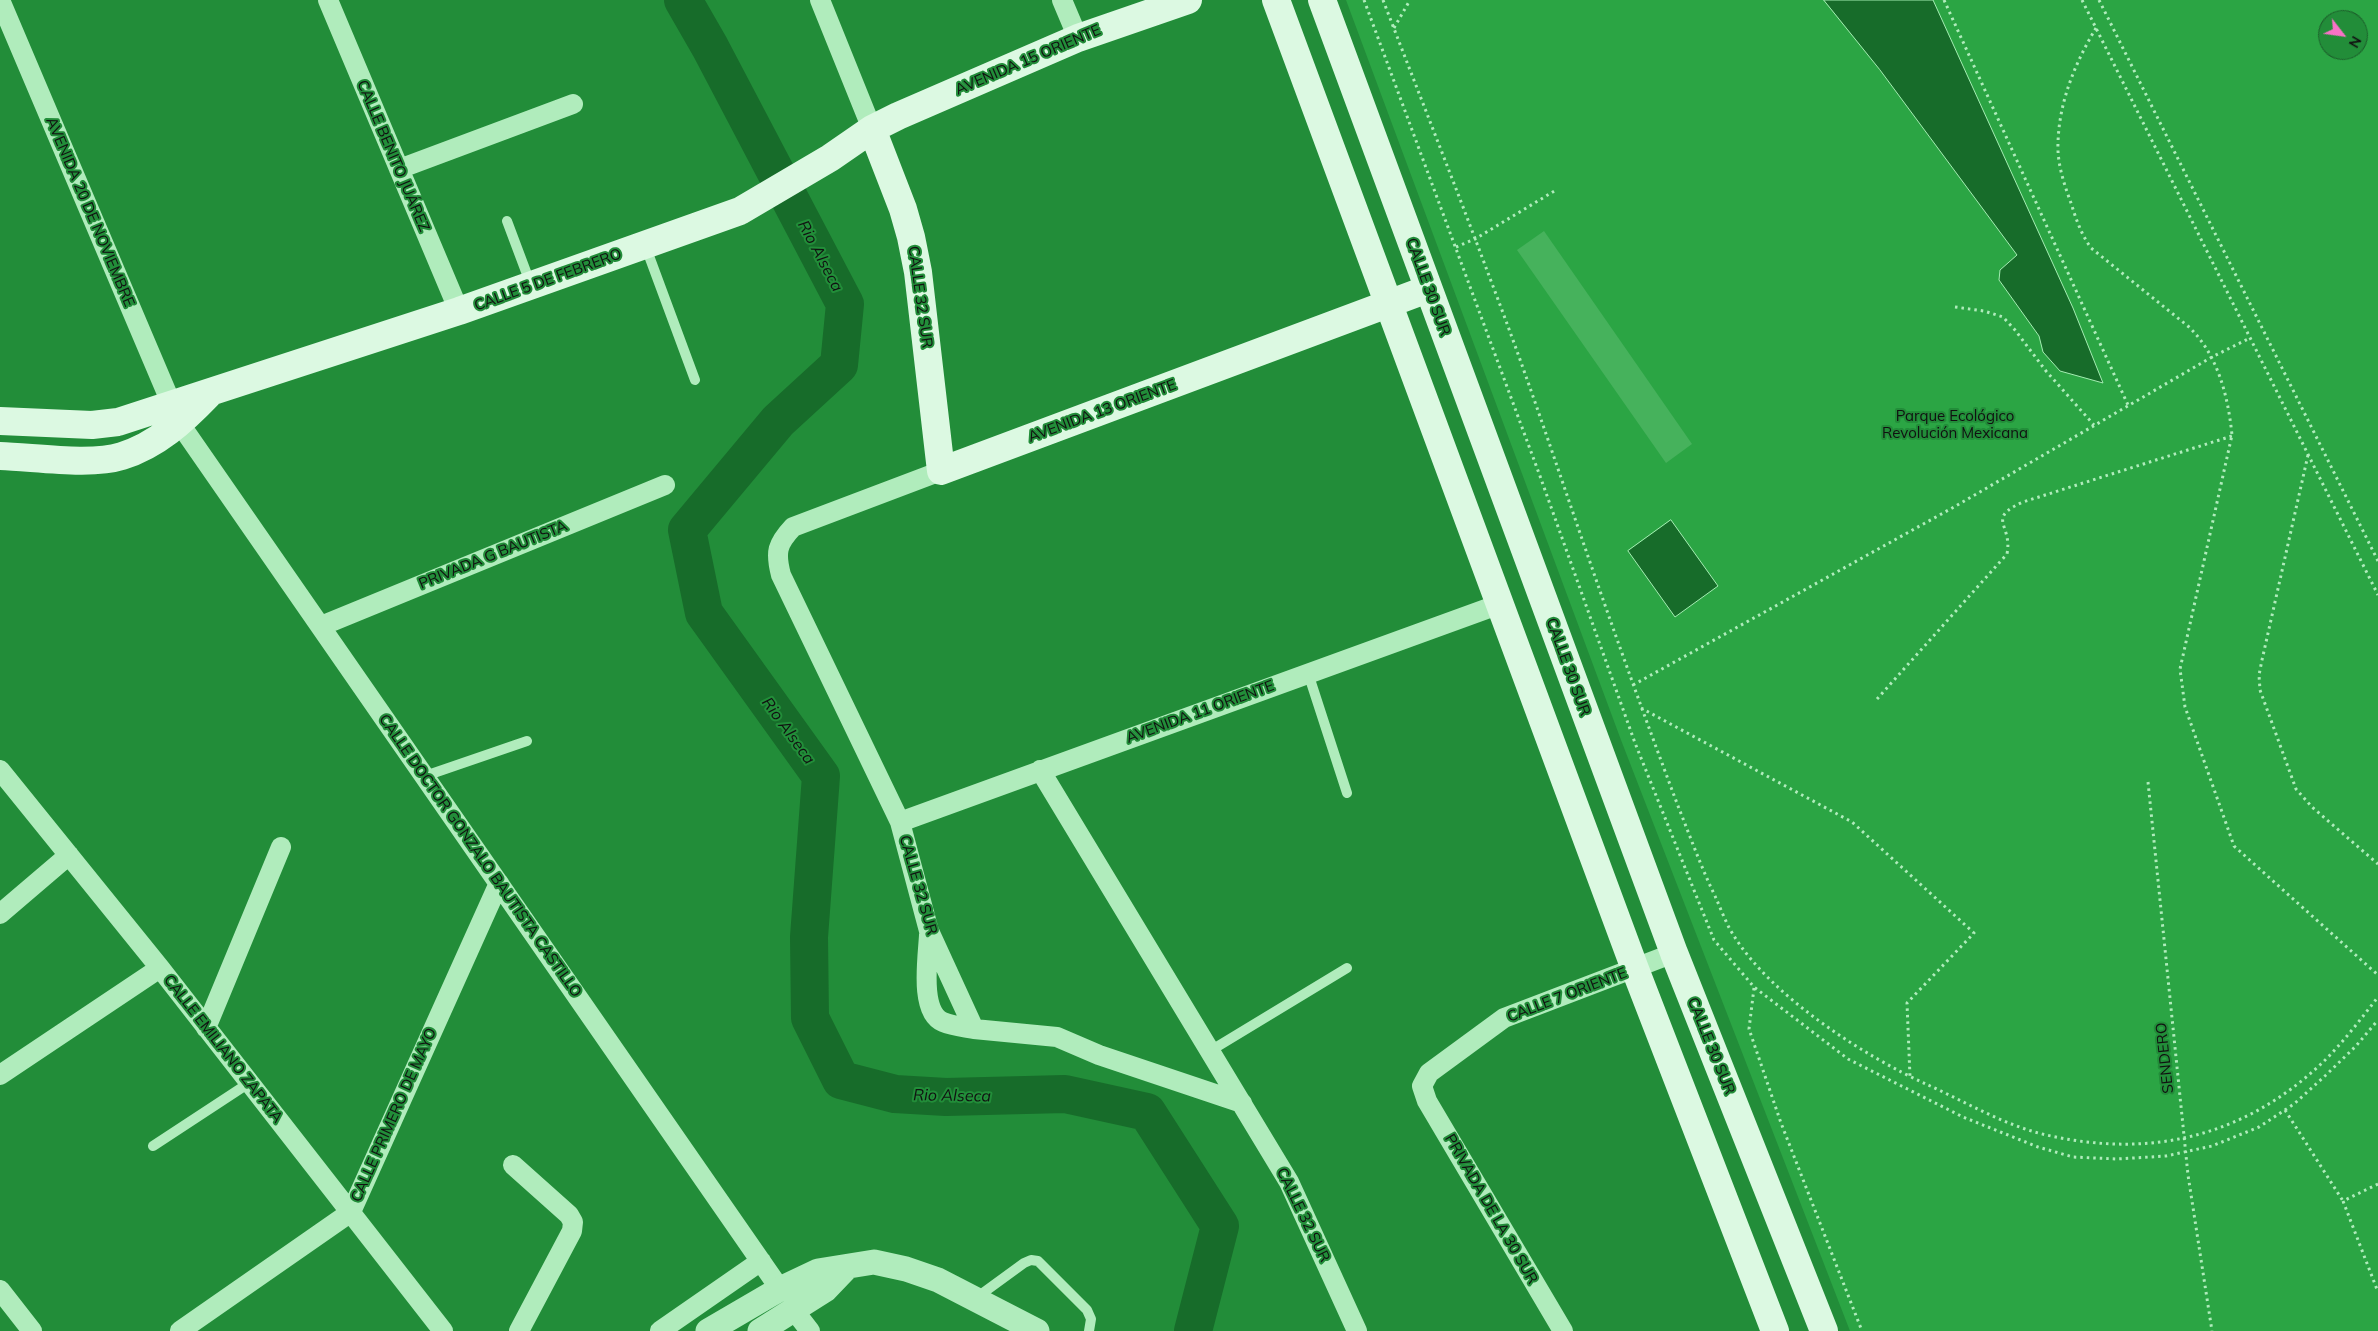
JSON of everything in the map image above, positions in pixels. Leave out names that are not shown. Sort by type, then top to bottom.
[{"type":"main road","name":"AVENIDA 15 ORIENTE","points":[[872,129],[924,104],[1078,38],[1188,0]]},
{"type":"main road","points":[[1276,0],[1635,969],[1775,1331]]},
{"type":"main road","name":"CALLE 30 SUR","points":[[1322,0],[1674,953],[1824,1331]]},
{"type":"main road","name":"CALLE 5 DE FEBRERO","points":[[176,414],[208,395],[459,311],[740,211],[830,158],[872,129]]},
{"type":"main road","name":"CALLE 32 SUR","points":[[872,129],[904,210],[911,237],[918,272],[941,471]]},
{"type":"main road","name":"AVENIDA 13 ORIENTE","points":[[941,471],[1389,306],[1428,289]]},
{"type":"main road","points":[[0,421],[92,425],[176,414]]},
{"type":"main road","points":[[0,456],[90,460],[121,456],[150,443],[176,414]]},
{"type":"street","name":"AVENIDA 20 DE NOVIEMBRE","points":[[0,0],[176,414]]},
{"type":"street","name":"CALLE BENITO JUÁREZ","points":[[328,0],[459,311]]},
{"type":"street","points":[[820,0],[872,129]]},
{"type":"street","points":[[1062,0],[1078,38]]},
{"type":"street","points":[[399,169],[573,104]]},
{"type":"street","name":"CALLE DOCTOR GONZALO BAUTISTA CASTILLO","points":[[176,414],[780,1289]]},
{"type":"street","name":"AVENIDA 13 ORIENTE","points":[[781,540],[793,527],[941,471]]},
{"type":"street","name":"PRIVADA G BAUTISTA","points":[[321,626],[665,485]]},
{"type":"street","name":"CALLE 32 SUR","points":[[781,540],[776,557],[781,575],[900,822],[929,930],[974,1028]]},
{"type":"street","name":"AVENIDA 11 ORIENTE","points":[[900,822],[1500,604]]},
{"type":"street","name":"CALLE EMILIANO ZAPATA","points":[[0,770],[160,968],[351,1212],[433,1328]]},
{"type":"street","name":"CALLE 32 SUR","points":[[1040,770],[1242,1104],[1303,1209],[1357,1331]]},
{"type":"street","points":[[206,1028],[281,847]]},
{"type":"street","points":[[0,914],[69,855]]},
{"type":"street","name":"CALLE PRIMERO DE MAYO","points":[[180,1331],[351,1212],[499,883]]},
{"type":"street","points":[[929,930],[926,991],[931,1010],[941,1022],[974,1028],[1057,1037],[1099,1056],[1242,1104]]},
{"type":"street","name":"CALLE 7 ORIENTE","points":[[1422,1086],[1429,1072],[1504,1018],[1674,953]]},
{"type":"street","points":[[0,1075],[160,968]]},
{"type":"street","name":"PRIVADA DE LA 30 SUR","points":[[1422,1086],[1428,1101],[1563,1331]]},
{"type":"street","points":[[513,1165],[569,1215],[573,1222],[572,1231],[519,1331]]},
{"type":"street","points":[[660,1331],[761,1261]]},
{"type":"street","points":[[708,1331],[780,1289],[818,1271],[874,1262],[906,1269],[976,1298],[1037,1331]]},
{"type":"street","points":[[760,1331],[825,1290],[847,1267]]},
{"type":"street","points":[[780,1289],[810,1331]]},
{"type":"street","points":[[0,1290],[32,1331]]},
{"type":"lane","points":[[507,221],[531,286]]},
{"type":"lane","points":[[645,245],[695,380]]},
{"type":"lane","points":[[1308,674],[1347,793]]},
{"type":"lane","points":[[425,776],[527,741]]},
{"type":"lane","points":[[1210,1051],[1347,968]]},
{"type":"lane","points":[[153,1146],[250,1083]]},
{"type":"lane","points":[[976,1298],[1024,1263],[1031,1260],[1038,1261],[1089,1314],[1089,1331]]},
{"type":"path","points":[[1364,0],[1456,246],[1635,743],[1714,940],[1754,988],[1813,1034],[1856,1063],[1963,1117],[2038,1147],[2073,1157],[2117,1159],[2166,1156],[2212,1146],[2244,1134],[2259,1127],[2285,1110],[2356,1046],[2378,1020]]},
{"type":"path","points":[[1383,0],[1475,239],[1641,708],[1700,864],[1731,933],[1747,955],[1772,982],[1815,1018],[1899,1072],[2005,1121],[2049,1136],[2093,1142],[2170,1142],[2207,1132],[2238,1120],[2297,1084],[2344,1040],[2378,997]]},
{"type":"path","points":[[1394,28],[1410,0]]},
{"type":"path","points":[[1944,0],[2128,405]]},
{"type":"path","points":[[2082,0],[2378,595]]},
{"type":"path","points":[[2099,0],[2378,561]]},
{"type":"path","points":[[2096,28],[2081,52],[2070,81],[2058,144],[2060,168],[2082,235],[2091,248],[2107,262],[2190,326],[2202,339],[2212,357],[2226,396],[2232,435],[2180,669],[2185,707],[2234,846],[2378,975]]},
{"type":"path","points":[[1456,246],[1475,239],[1556,190]]},
{"type":"path","points":[[1956,307],[1984,311],[2003,317],[2094,425]]},
{"type":"path","points":[[1633,685],[1954,507],[2212,357],[2250,338]]},
{"type":"path","points":[[1877,699],[2007,554],[2009,544],[2002,516],[2007,509],[2023,502],[2232,435]]},
{"type":"path","points":[[2308,454],[2262,660],[2259,675],[2260,690],[2296,788],[2308,804],[2378,864]]},
{"type":"path","points":[[1641,708],[1852,822],[1974,934],[1907,1003],[1910,1077]]},
{"type":"path","name":"SENDERO","points":[[2148,782],[2188,1175],[2212,1331]]},
{"type":"path","points":[[1754,988],[1749,1029],[1781,1123],[1862,1331]]},
{"type":"path","points":[[2285,1110],[2343,1201],[2378,1292]]},
{"type":"path","points":[[2343,1201],[2378,1184]]},
{"type":"green space","name":"Parque Ecológico Revolución Mexicana","points":[[1346,0],[2378,0],[2378,1331],[1850,1331],[1621,740]]},
{"type":"shaded area","points":[[1824,0],[1933,0],[2073,308],[2103,383],[2060,371],[2043,352],[2039,336],[1999,280],[2000,270],[2017,255],[1880,70]]},
{"type":"shaded area","points":[[1671,520],[1718,586],[1675,617],[1628,551]]},
{"type":"building","points":[[1544,231],[1692,444],[1666,463],[1517,250]]},
{"type":"waterway","name":"Rio Alseca","points":[[683,0],[710,47],[845,304],[839,365],[778,421],[687,530],[704,613],[821,776],[809,937],[810,1018],[841,1080],[895,1094],[946,1097],[1065,1094],[1147,1112],[1220,1226],[1193,1331]]}]
